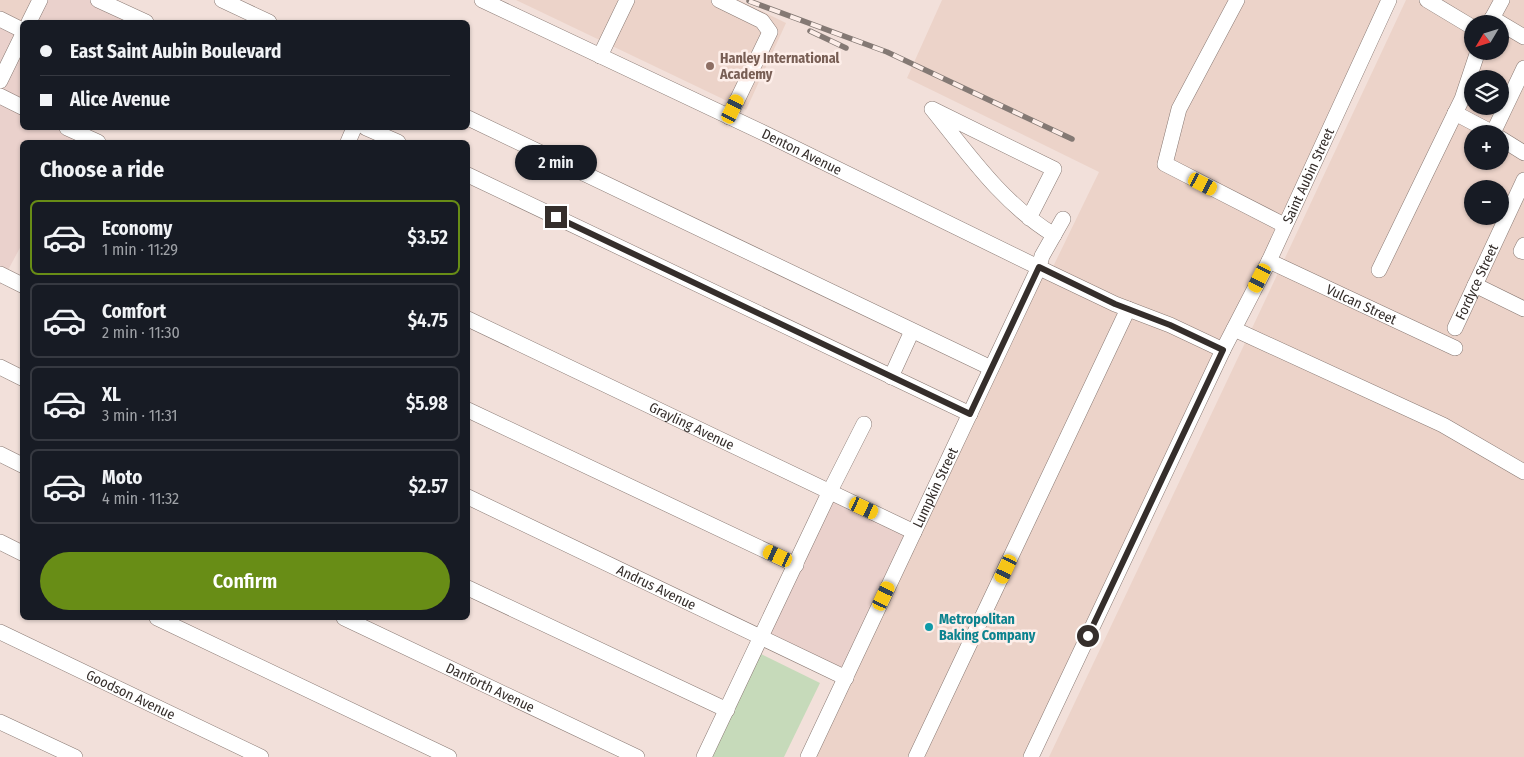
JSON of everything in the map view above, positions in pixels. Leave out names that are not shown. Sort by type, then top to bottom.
[{"type":"street","points":[[30,20],[40,0]]},
{"type":"street","points":[[98,0],[142,20]]},
{"type":"street","points":[[222,0],[265,20]]},
{"type":"street","name":"Denton Avenue","points":[[482,0],[1039,267],[1128,309],[1170,325],[1223,350]]},
{"type":"street","points":[[600,56],[627,0]]},
{"type":"street","points":[[719,0],[762,21],[770,32],[729,117]]},
{"type":"street","points":[[1237,0],[1179,109],[1165,164],[1284,225]]},
{"type":"street","name":"Saint Aubin Street","points":[[1031,757],[1223,350],[1269,261],[1388,0]]},
{"type":"street","points":[[1426,0],[1464,22]]},
{"type":"street","points":[[1494,15],[1502,0]]},
{"type":"street","points":[[0,19],[20,29]]},
{"type":"street","points":[[1509,30],[1524,37]]},
{"type":"street","points":[[0,81],[20,40]]},
{"type":"street","points":[[1379,270],[1462,99],[1475,60]]},
{"type":"street","points":[[1497,125],[1524,68]]},
{"type":"street","points":[[0,96],[20,105]]},
{"type":"street","points":[[1029,218],[1054,169],[932,109],[982,172],[1029,218],[1054,235]]},
{"type":"street","points":[[1455,114],[1476,125]]},
{"type":"street","points":[[470,119],[991,368]]},
{"type":"street","points":[[371,130],[393,140]]},
{"type":"street","points":[[71,134],[91,140]]},
{"type":"street","points":[[1509,143],[1524,152]]},
{"type":"street","points":[[470,177],[970,414]]},
{"type":"street","name":"Fordyce Street","points":[[1455,328],[1524,180]]},
{"type":"street","name":"Lumpkin Street","points":[[808,757],[1039,267],[1042,256],[1063,219]]},
{"type":"street","points":[[1524,245],[1522,251],[1524,252]]},
{"type":"street","name":"Vulcan Street","points":[[1269,261],[1454,348]]},
{"type":"street","points":[[1,279],[20,284]]},
{"type":"street","points":[[1475,285],[1524,309]]},
{"type":"street","points":[[916,757],[1128,309]]},
{"type":"street","name":"Grayling Avenue","points":[[470,320],[914,532]]},
{"type":"street","points":[[1234,329],[1443,425],[1524,472]]},
{"type":"street","points":[[891,376],[912,331]]},
{"type":"street","points":[[0,367],[20,377]]},
{"type":"street","points":[[470,411],[796,565]]},
{"type":"street","points":[[704,757],[830,491],[864,424]]},
{"type":"street","points":[[0,454],[20,464]]},
{"type":"street","name":"Andrus Avenue","points":[[470,498],[846,678]]},
{"type":"street","points":[[0,542],[20,552]]},
{"type":"street","points":[[470,589],[727,710]]},
{"type":"street","points":[[161,620],[449,757]]},
{"type":"street","name":"Danforth Avenue","points":[[348,620],[637,757]]},
{"type":"street","name":"Goodson Avenue","points":[[0,632],[261,757]]},
{"type":"street","points":[[0,722],[75,757]]},
{"type":"shaded area","points":[[0,0],[40,0],[30,20],[0,19]]},
{"type":"shaded area","points":[[40,0],[98,0],[128,20],[30,20]]},
{"type":"shaded area","name":"Hanley International Academy","points":[[516,0],[739,0],[786,23],[746,110]]},
{"type":"shaded area","points":[[942,0],[1385,0],[1031,757],[808,757],[1039,267],[1050,273],[1099,172],[907,78]]},
{"type":"shaded area","points":[[1406,0],[1524,0],[1524,757],[1049,757]]},
{"type":"shaded area","points":[[0,19],[20,29],[20,130],[76,130],[72,140],[20,140],[20,248],[0,285]]},
{"type":"shaded area","points":[[830,491],[914,532],[846,678],[762,638]]},
{"type":"green space","points":[[761,654],[820,683],[784,757],[712,757]]},
{"type":"railway","points":[[749,1],[887,52],[1072,139]]},
{"type":"railway","points":[[810,31],[846,48]]},
{"type":"place","name":"Hanley International Academy","points":[[710,66]]},
{"type":"place","name":"Metropolitan Baking Company","points":[[929,627]]},
{"type":"route","points":[[556,217],[970,414],[1039,267],[1115,304],[1170,325],[1223,350],[1219,362],[1088,636]]}]
